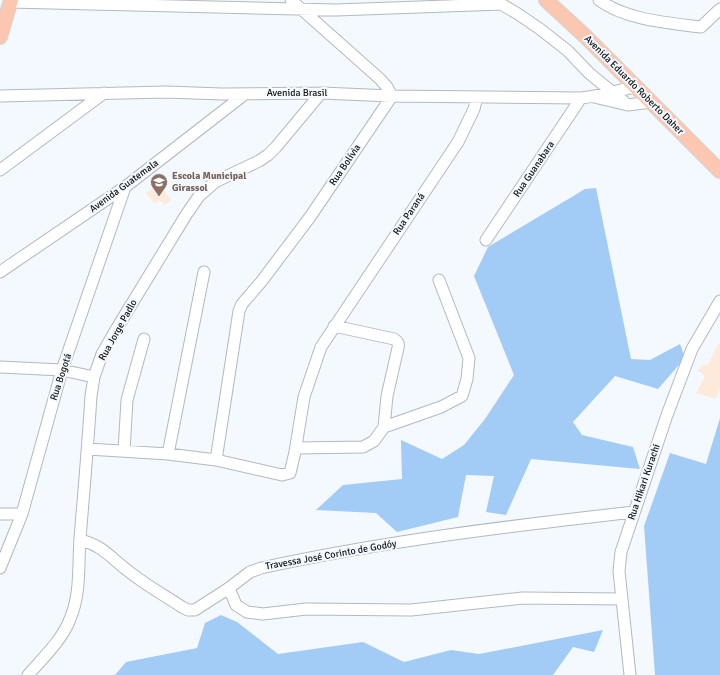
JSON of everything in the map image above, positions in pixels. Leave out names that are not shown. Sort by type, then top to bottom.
[{"type":"main road","name":"Avenida Eduardo Roberto Daher","points":[[546,0],[585,36],[720,172]]},
{"type":"main road","points":[[0,36],[10,1]]},
{"type":"street","points":[[291,0],[380,78],[392,96]]},
{"type":"street","points":[[599,0],[615,9],[634,16],[666,23],[701,27],[720,9]]},
{"type":"street","points":[[10,1],[302,9],[365,9],[498,2],[540,29],[562,46],[589,73],[628,105]]},
{"type":"street","name":"Avenida Brasil","points":[[0,96],[166,92],[245,94],[321,93],[392,96],[581,98],[593,97],[636,87]]},
{"type":"street","points":[[0,170],[104,93]]},
{"type":"street","name":"Rua Jorge Padlo","points":[[28,675],[63,634],[75,606],[79,578],[80,540],[91,396],[94,377],[102,354],[199,196],[215,182],[268,155],[276,148],[321,93]]},
{"type":"street","name":"Avenida Guatemala","points":[[0,272],[125,187],[245,94]]},
{"type":"street","name":"Rua Bolívia","points":[[216,460],[239,311],[242,304],[298,234],[392,96]]},
{"type":"street","name":"Rua Paraná","points":[[216,460],[282,475],[287,475],[292,470],[304,397],[320,347],[458,142],[474,109],[477,97]]},
{"type":"street","name":"Avenida Brasil","points":[[593,97],[628,105],[651,102]]},
{"type":"street","name":"Rua Guanabara","points":[[486,240],[581,98]]},
{"type":"street","name":"Rua Bogotá","points":[[0,568],[22,514],[62,370],[125,187]]},
{"type":"street","points":[[168,454],[204,272]]},
{"type":"street","points":[[384,427],[441,407],[462,396],[467,379],[469,358],[439,280]]},
{"type":"street","name":"Rua Hikari Kurachi","points":[[630,675],[619,570],[621,552],[667,415],[692,349],[720,301]]},
{"type":"street","points":[[296,448],[362,447],[374,442],[384,427],[387,396],[399,344],[398,341],[334,326]]},
{"type":"street","points":[[124,451],[127,400],[144,339]]},
{"type":"street","points":[[0,367],[62,370],[94,377]]},
{"type":"street","points":[[88,449],[168,454],[216,460]]},
{"type":"street","name":"Travessa José Corinto de Godóy","points":[[80,540],[90,542],[106,551],[127,570],[188,610],[195,610],[230,588],[250,572],[261,568],[373,546],[471,532],[634,512]]},
{"type":"street","points":[[0,514],[22,514]]},
{"type":"street","points":[[230,588],[236,605],[246,612],[263,614],[306,609],[411,610],[523,598],[622,599]]},
{"type":"shaded area","name":"Escola Municipal Girassol","points":[[159,184],[171,200],[165,205],[159,200],[155,204],[146,193]]},
{"type":"shaded area","points":[[596,188],[631,359],[650,360],[680,344],[685,358],[658,389],[615,376],[573,422],[582,435],[633,447],[640,469],[531,459],[506,515],[486,512],[494,476],[466,475],[458,517],[397,532],[376,513],[316,510],[343,485],[402,479],[401,440],[442,459],[464,445],[485,419],[514,375],[474,276],[488,247],[585,189]]},
{"type":"shaded area","points":[[718,343],[720,344],[720,388],[716,399],[696,393],[705,376],[698,371],[702,365],[708,365]]},
{"type":"shaded area","points":[[720,418],[720,675],[655,675],[644,526],[670,453],[706,464]]},
{"type":"shaded area","points":[[221,615],[237,622],[278,654],[363,642],[404,662],[451,650],[479,654],[603,630],[594,652],[573,647],[553,675],[115,675],[126,662],[197,648],[205,623]]},
{"type":"place","name":"Escola Municipal Girassol","points":[[159,197]]}]
